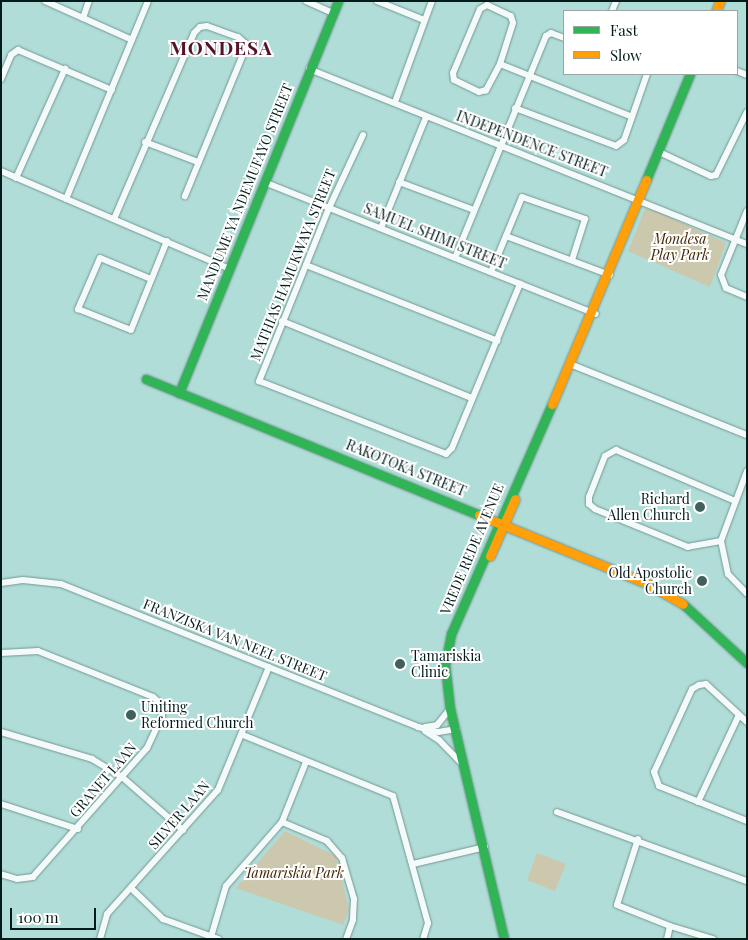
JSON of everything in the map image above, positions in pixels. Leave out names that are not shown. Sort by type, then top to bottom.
[{"type":"street","points":[[45,1],[132,40]]},
{"type":"street","points":[[83,18],[90,1]]},
{"type":"street","points":[[66,199],[148,1]]},
{"type":"street","points":[[306,1],[333,13]]},
{"type":"street","name":"MANDUME YA NDEMUFAYO STREET","points":[[178,393],[230,269],[308,69],[338,1]]},
{"type":"street","points":[[377,1],[424,20]]},
{"type":"street","points":[[395,102],[432,1]]},
{"type":"street","points":[[483,6],[513,19],[500,64],[483,91],[453,77],[459,56],[483,6]]},
{"type":"street","points":[[114,219],[194,33],[200,27],[207,26],[238,37],[245,43],[244,52],[185,196]]},
{"type":"street","points":[[455,258],[500,144],[546,36],[551,33],[563,38]]},
{"type":"street","points":[[1,79],[11,56],[18,50],[112,90]]},
{"type":"street","points":[[500,64],[630,116]]},
{"type":"street","points":[[16,178],[65,69]]},
{"type":"street","name":"INDEPENDENCE STREET","points":[[308,69],[395,102],[426,117],[639,199],[747,244]]},
{"type":"street","points":[[515,108],[616,146],[624,140],[630,116],[647,75]]},
{"type":"street","name":"VREDE REDE AVENUE","points":[[504,939],[484,847],[450,709],[445,665],[451,634],[572,365],[690,75]]},
{"type":"street","points":[[658,152],[711,176],[716,175],[747,112]]},
{"type":"street","points":[[381,228],[426,117]]},
{"type":"street","name":"MATHIAS HAMUKWAYA STREET","points":[[363,136],[354,148],[259,381],[347,417],[446,454],[452,448],[498,341],[520,284]]},
{"type":"street","points":[[146,142],[198,162]]},
{"type":"street","points":[[1,172],[230,269]]},
{"type":"street","name":"SAMUEL SHIMI STREET","points":[[264,182],[594,313]]},
{"type":"street","points":[[399,182],[474,210]]},
{"type":"street","points":[[491,272],[519,201],[526,197],[585,219],[572,260]]},
{"type":"street","points":[[747,211],[722,275],[722,282],[726,288],[747,297]]},
{"type":"street","points":[[506,236],[608,275]]},
{"type":"street","points":[[151,279],[100,258],[78,309],[131,330],[167,241]]},
{"type":"street","points":[[306,265],[498,341]]},
{"type":"street","points":[[282,321],[472,398]]},
{"type":"street","points":[[572,365],[747,435]]},
{"type":"street","name":"RAKOTOKA STREET","points":[[146,379],[428,492],[673,596],[691,609],[747,663]]},
{"type":"street","points":[[721,541],[697,547],[683,545],[595,509],[589,504],[589,497],[605,456],[616,450],[736,501]]},
{"type":"street","points":[[747,471],[721,541],[728,574],[747,594]]},
{"type":"street","name":"VREDE REDE AVENUE","points":[[500,524],[455,635],[449,664],[461,763],[510,939]]},
{"type":"street","name":"FRANZISKA VAN NEEL STREET","points":[[1,583],[23,580],[61,584],[418,727],[438,732],[456,729]]},
{"type":"street","name":"GRANET LAAN","points":[[1,653],[38,651],[153,697],[162,705],[162,716],[147,748],[78,829],[33,877],[17,879],[1,874]]},
{"type":"street","name":"SILVER LAAN","points":[[100,939],[107,914],[218,790],[243,735],[270,667]]},
{"type":"street","points":[[747,722],[706,684],[692,689],[654,772],[654,779],[659,786],[747,821]]},
{"type":"street","points":[[418,727],[437,725],[450,709]]},
{"type":"street","points":[[698,802],[740,715]]},
{"type":"street","points":[[418,727],[439,740],[461,763]]},
{"type":"street","points":[[1,732],[92,759],[122,777],[183,830]]},
{"type":"street","points":[[243,735],[393,796],[428,923],[424,939]]},
{"type":"street","points":[[131,888],[163,919],[214,938],[230,879],[282,822],[306,762]]},
{"type":"street","points":[[1,804],[78,829]]},
{"type":"street","points":[[557,812],[638,839],[747,881]]},
{"type":"street","points":[[282,822],[327,842],[342,858],[354,899],[353,920],[346,939]]},
{"type":"street","points":[[638,839],[617,905],[670,926],[713,939]]},
{"type":"street","points":[[413,864],[484,847]]},
{"type":"street","points":[[667,939],[670,926]]},
{"type":"green space","name":"Mondesa Play Park","points":[[645,209],[654,210],[726,243],[710,287],[628,251]]},
{"type":"green space","name":"Tamariskia Park","points":[[285,831],[336,856],[349,909],[343,925],[236,888]]},
{"type":"green space","points":[[537,853],[566,864],[555,891],[527,880]]},
{"type":"traffic: fast","points":[[179,393],[338,1]]},
{"type":"traffic: fast","points":[[646,180],[690,75]]},
{"type":"traffic: fast","points":[[146,379],[479,515]]},
{"type":"traffic: fast","points":[[504,939],[450,709],[445,665],[451,634],[552,404]]},
{"type":"traffic: fast","points":[[683,604],[747,663]]},
{"type":"traffic: slow","points":[[716,10],[720,1]]},
{"type":"traffic: slow","points":[[552,404],[646,180]]},
{"type":"traffic: slow","points":[[490,556],[515,499]]},
{"type":"traffic: slow","points":[[479,515],[648,584],[683,604]]},
{"type":"place","name":"Richard Allen Church","points":[[700,507]]},
{"type":"place","name":"Old Apostolic Church","points":[[702,581]]},
{"type":"place","name":"Tamariskia Clinic","points":[[400,664]]},
{"type":"place","name":"Uniting Reformed Church","points":[[131,715]]},
{"type":"district","name":"MONDESA","points":[[221,48]]}]
